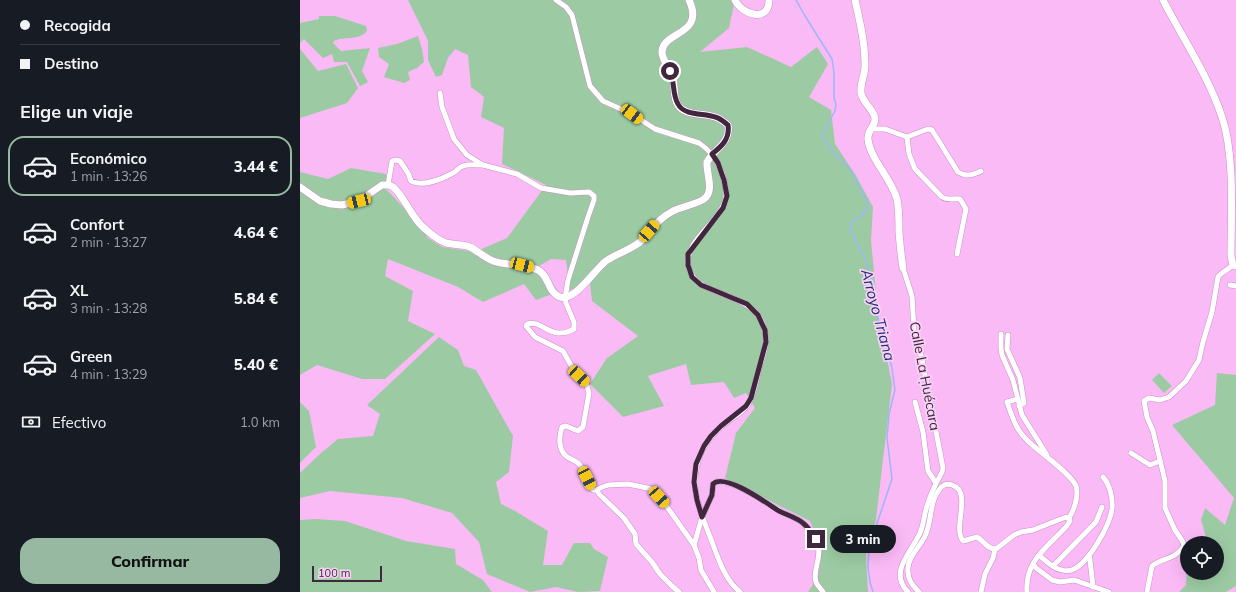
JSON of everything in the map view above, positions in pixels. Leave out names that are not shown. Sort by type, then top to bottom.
[{"type":"street","points":[[556,0],[566,7],[572,15],[590,86],[604,101],[632,114],[655,129],[699,143],[712,154],[718,163],[724,180],[727,196],[723,208],[688,254],[688,265],[692,277],[701,285],[747,304],[758,315],[765,330],[766,342],[751,398],[746,406],[721,426],[704,446],[696,464],[694,482],[702,517],[728,578],[740,592]]},
{"type":"street","points":[[565,298],[582,286],[606,261],[641,241],[658,221],[673,211],[704,199],[708,194],[710,186],[707,162],[712,154],[724,144],[729,130],[728,125],[716,117],[686,111],[678,106],[675,96],[673,77],[663,58],[662,52],[664,46],[689,25],[692,20],[693,13],[689,0]]},
{"type":"street","points":[[735,0],[738,5],[747,12],[758,14],[766,11],[769,7],[769,0]]},
{"type":"street","points":[[855,0],[861,22],[864,43],[865,68],[862,94],[863,100],[875,119],[868,138],[871,148],[890,181],[897,198],[903,268]]},
{"type":"street","points":[[1147,592],[1152,566],[1155,563],[1176,555],[1184,546],[1165,508],[1165,481],[1144,401],[1149,398],[1160,400],[1169,397],[1186,381],[1199,360],[1212,312],[1218,277],[1220,274],[1235,266],[1231,256],[1230,167],[1226,135],[1222,118],[1208,82],[1163,0]]},
{"type":"street","points":[[440,93],[442,107],[454,139],[467,156],[483,165],[517,174],[540,188],[570,193],[589,192],[594,196],[568,280],[565,298],[574,322],[574,329],[566,333],[561,333],[547,331],[540,326],[531,323],[527,324],[526,326],[535,337],[563,350],[572,367],[586,382],[588,400],[583,427],[578,431],[564,425],[561,431],[560,444],[562,452],[579,464],[593,490],[597,490],[599,494],[624,518],[635,534],[636,544],[652,562],[660,574],[680,592]]},
{"type":"street","points":[[871,129],[885,129],[907,137],[928,129],[932,130],[958,172],[963,175],[972,175],[981,171]]},
{"type":"street","points":[[907,137],[909,154],[915,169],[942,198],[946,200],[955,198],[960,199],[966,209],[957,254]]},
{"type":"street","points":[[388,185],[392,161],[395,160],[400,161],[408,173],[411,181],[416,183],[431,182],[454,173],[462,166],[483,165]]},
{"type":"street","points":[[300,187],[320,201],[342,205],[359,201],[382,185],[392,186],[400,194],[417,222],[434,237],[446,243],[468,246],[494,261],[522,265],[538,270],[554,293],[565,298]]},
{"type":"street","name":"Calle La Ḥuécara","points":[[903,268],[912,296],[914,330],[922,359],[942,462],[942,472],[928,502],[920,533],[904,559],[901,570],[902,584],[908,592]]},
{"type":"street","points":[[1001,334],[1002,355],[1013,380],[1022,415],[1050,460]]},
{"type":"street","points":[[1008,335],[1007,349],[1020,378],[1024,398],[1024,403],[1019,406]]},
{"type":"street","points":[[1018,399],[1007,402],[1018,429],[1027,440],[1076,486],[1077,495],[1069,518],[1070,522],[1039,555],[1028,572],[1027,592]]},
{"type":"street","name":"Calle La Ḥuécara","points":[[915,402],[923,432],[928,471],[936,483]]},
{"type":"street","points":[[1131,454],[1150,465],[1160,461]]},
{"type":"street","points":[[1039,555],[1052,566],[1061,570],[1073,570],[1082,564],[1109,523],[1111,516],[1111,493],[1103,477]]},
{"type":"street","points":[[694,545],[702,517],[712,495],[713,484],[718,481],[739,487],[804,524],[816,539],[819,547],[818,564],[815,575],[816,582],[823,592]]},
{"type":"street","points":[[597,490],[608,485],[628,484],[652,489],[665,504],[694,545],[699,558],[701,570],[714,592]]},
{"type":"street","points":[[919,592],[909,580],[908,567],[928,530],[937,491],[945,485],[954,485],[958,488],[960,494],[962,501],[960,531],[963,541],[977,537],[990,548],[995,549]]},
{"type":"street","points":[[1052,566],[1096,522],[1102,507]]},
{"type":"street","points":[[981,592],[985,574],[993,558],[995,549],[1014,535],[1021,532],[1033,530],[1050,523],[1069,518]]},
{"type":"street","points":[[1089,555],[1093,587]]},
{"type":"street","points":[[1033,564],[1052,580],[1060,582],[1074,580],[1109,592]]},
{"type":"green space","points":[[408,0],[735,0],[729,28],[700,52],[747,47],[791,67],[817,47],[828,64],[809,97],[831,110],[835,144],[855,174],[873,207],[871,241],[878,313],[892,384],[876,519],[866,555],[868,592],[808,592],[818,577],[822,549],[810,521],[725,478],[736,433],[755,408],[746,393],[734,398],[724,382],[691,385],[686,364],[648,376],[664,406],[623,417],[590,384],[607,358],[638,336],[592,301],[590,284],[570,290],[566,260],[551,259],[539,266],[552,294],[536,300],[524,284],[483,302],[458,287],[388,259],[385,276],[413,291],[408,321],[435,334],[385,379],[362,379],[317,365],[300,375],[300,172],[328,179],[351,168],[386,174],[386,189],[405,209],[428,238],[442,247],[475,252],[507,238],[546,185],[502,164],[504,128],[481,117],[484,97],[471,87],[468,55],[455,49],[448,58],[442,75],[436,77],[428,60],[428,41]]},
{"type":"green space","points":[[319,16],[335,16],[366,26],[367,31],[360,36],[334,41],[333,43],[341,51],[370,48],[362,71],[368,82],[360,86],[347,62],[334,62],[332,54],[323,58],[304,39],[300,43],[300,23],[319,19]]},
{"type":"green space","points":[[418,36],[424,62],[419,67],[408,72],[410,80],[404,83],[384,77],[389,64],[379,57],[378,48],[397,44]]},
{"type":"green space","points":[[300,49],[318,71],[346,64],[358,88],[347,103],[300,118]]},
{"type":"green space","points":[[439,337],[458,350],[464,366],[476,370],[513,436],[509,472],[496,482],[501,504],[548,531],[543,565],[562,565],[574,543],[590,543],[594,549],[608,557],[600,591],[578,592],[556,587],[530,592],[487,574],[479,542],[452,513],[402,498],[330,491],[300,498],[300,473],[338,439],[373,436],[380,414],[367,405]]},
{"type":"green space","points":[[1159,373],[1172,386],[1164,393],[1152,380]]},
{"type":"green space","points":[[1217,373],[1236,375],[1236,586],[1226,592],[1179,592],[1186,585],[1186,580],[1224,580],[1224,536],[1206,536],[1201,520],[1205,508],[1225,525],[1234,498],[1172,425],[1215,405]]},
{"type":"green space","points":[[300,402],[309,411],[316,447],[300,463]]},
{"type":"green space","points":[[316,519],[345,521],[406,541],[455,549],[456,564],[483,580],[492,592],[300,592],[300,520]]},
{"type":"waterway","name":"Arroyo Triana","points":[[796,0],[832,59],[834,72],[834,98],[836,104],[835,111],[823,133],[824,139],[832,151],[850,169],[868,204],[868,208],[864,210],[864,214],[851,222],[851,232],[866,260],[872,279],[880,332],[886,345],[892,368],[895,390],[889,414],[887,438],[892,479],[869,547],[868,567],[873,592]]},
{"type":"route","points":[[670,71],[673,77],[675,96],[678,106],[686,111],[716,117],[724,121],[728,125],[729,130],[724,144],[712,154],[718,163],[724,180],[727,196],[723,208],[688,254],[688,265],[692,277],[701,285],[747,304],[758,315],[765,330],[766,342],[751,398],[738,414],[721,426],[711,436],[704,446],[696,464],[694,482],[702,517],[712,495],[713,484],[718,481],[724,482],[739,487],[757,496],[779,511],[804,524],[816,539]]}]
